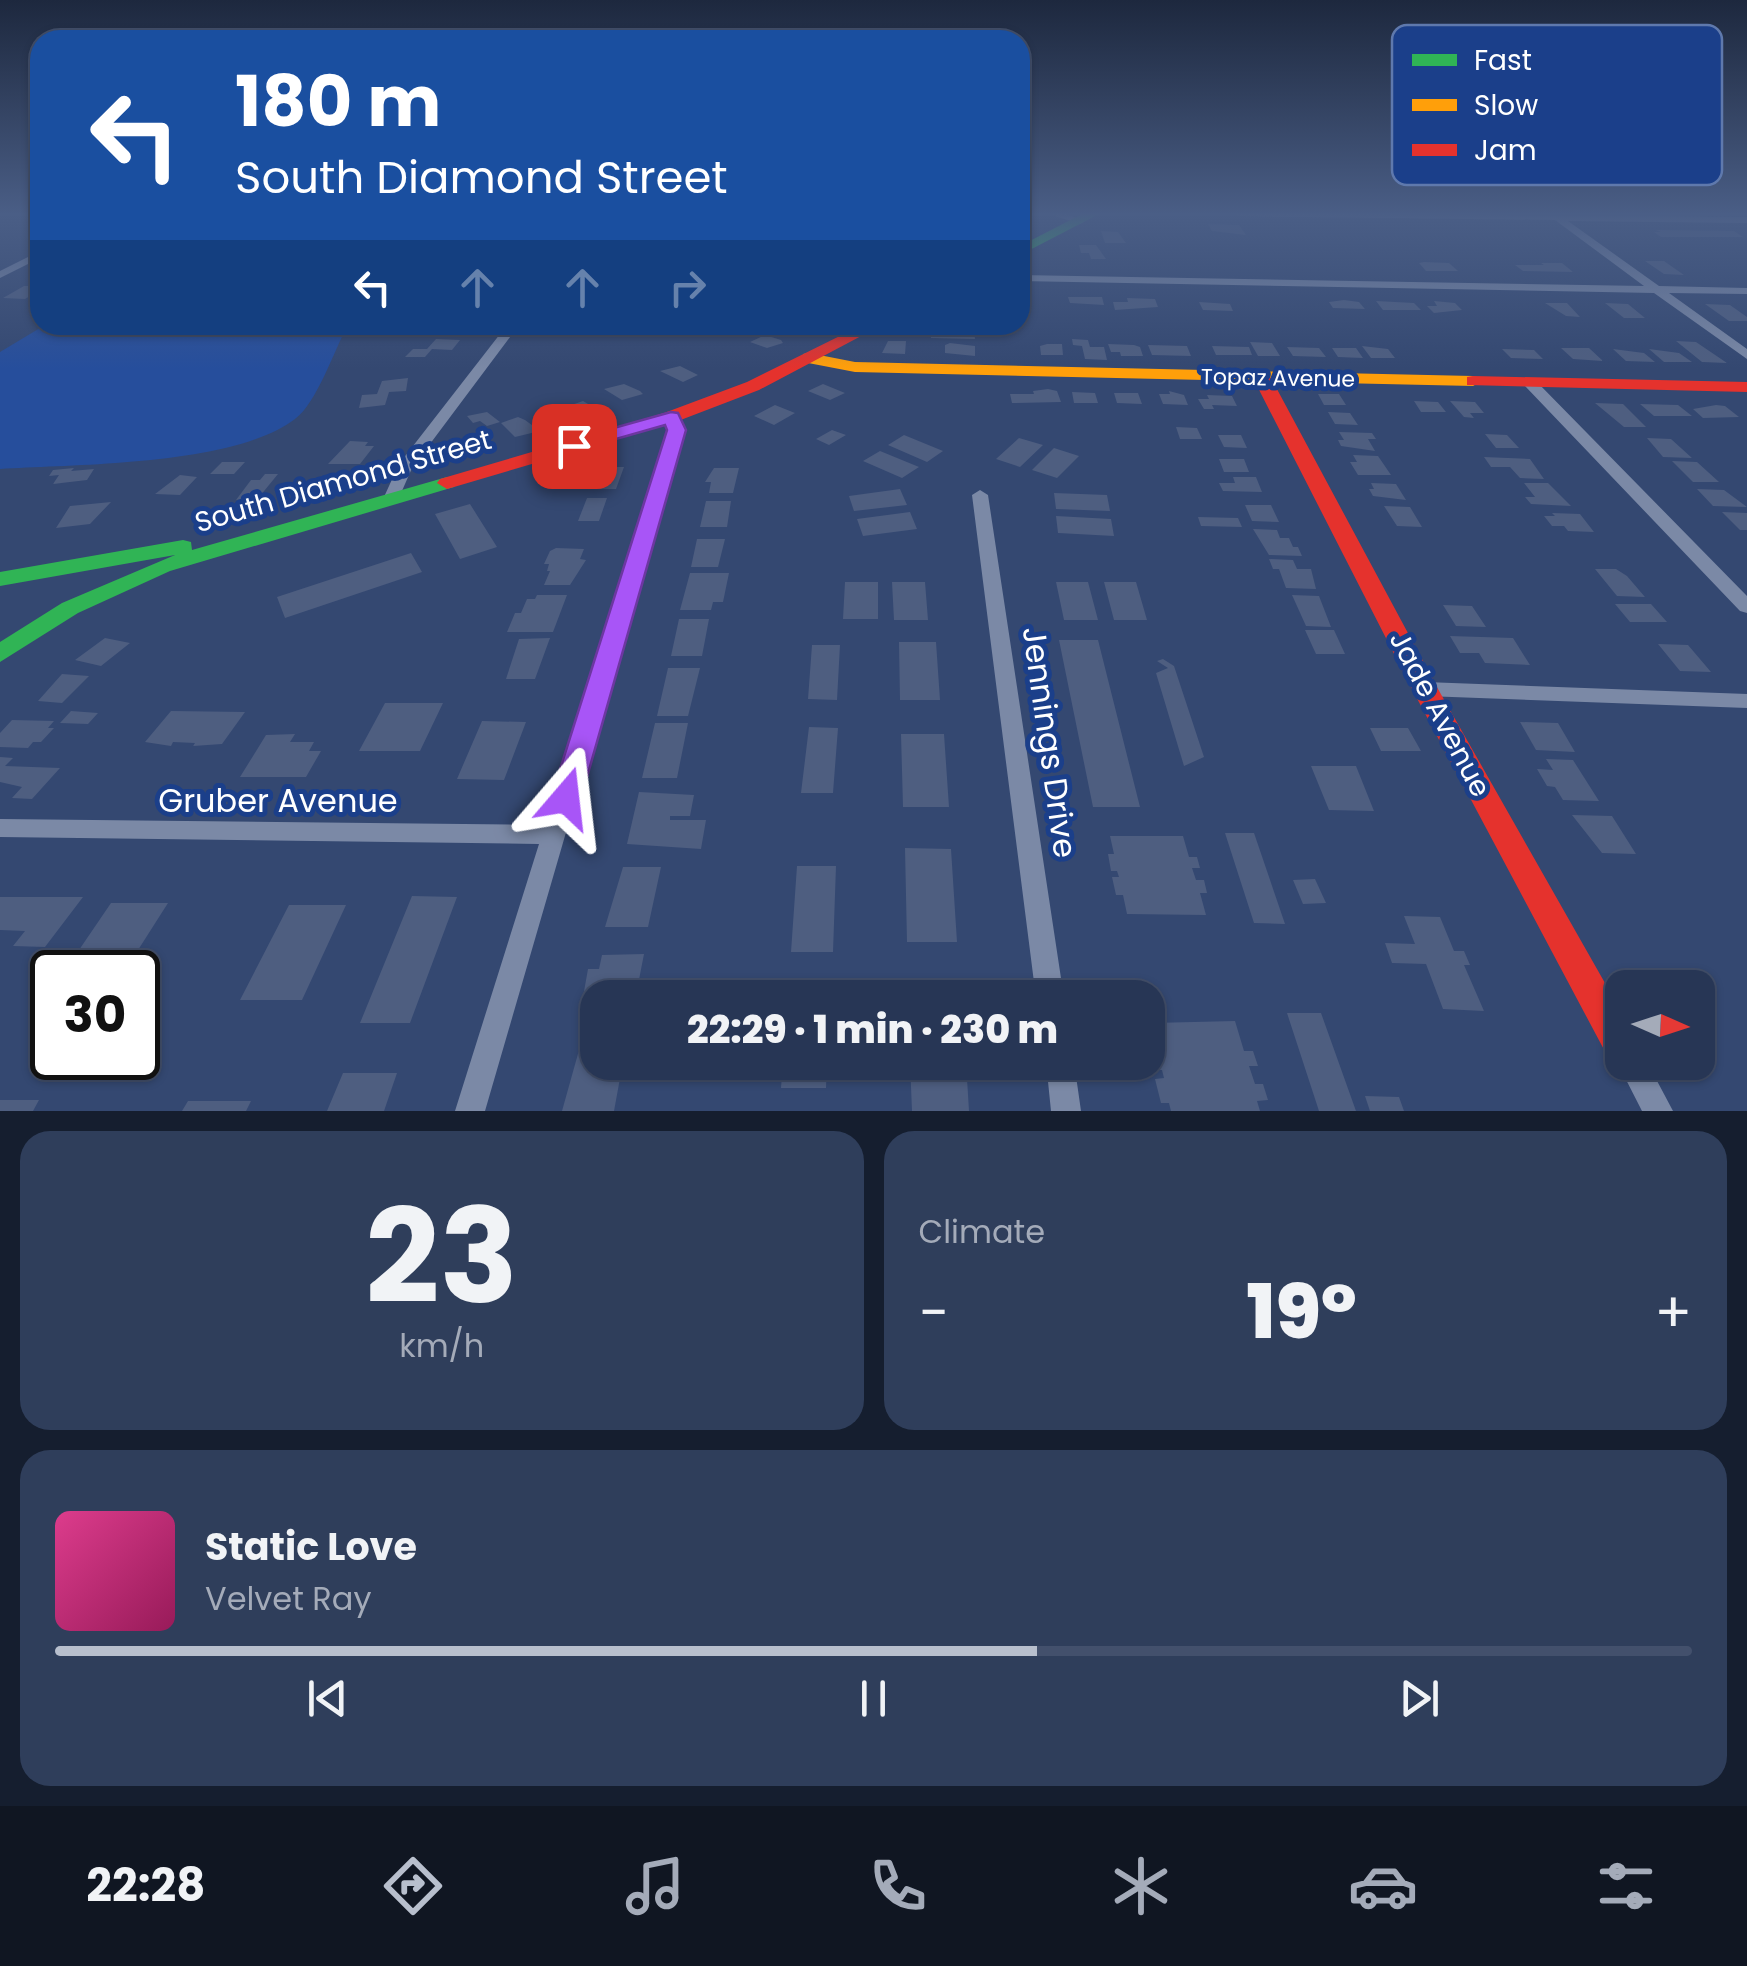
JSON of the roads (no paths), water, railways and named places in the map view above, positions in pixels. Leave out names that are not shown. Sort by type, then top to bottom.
[{"type":"street","points":[[1624,265],[1747,355]]},
{"type":"street","points":[[1030,278],[1747,291]]},
{"type":"street","points":[[392,497],[404,467],[506,335]]},
{"type":"street","name":"South Diamond Street","points":[[0,654],[108,588],[187,557],[671,417],[753,386],[855,335]]},
{"type":"street","name":"Topaz Avenue","points":[[810,358],[855,367],[1747,387]]},
{"type":"street","name":"Jade Avenue","points":[[1262,378],[1425,689],[1605,1016]]},
{"type":"street","points":[[1530,382],[1747,607]]},
{"type":"street","points":[[470,1111],[676,430],[671,417]]},
{"type":"street","name":"Jennings Drive","points":[[980,495],[1047,980]]},
{"type":"street","points":[[0,579],[266,533]]},
{"type":"street","points":[[60,569],[76,581],[70,608]]},
{"type":"street","points":[[1425,689],[1747,701]]},
{"type":"street","name":"Gruber Avenue","points":[[0,828],[555,835]]},
{"type":"street","points":[[1062,1080],[1066,1111]]},
{"type":"street","points":[[1641,1080],[1658,1111]]}]
